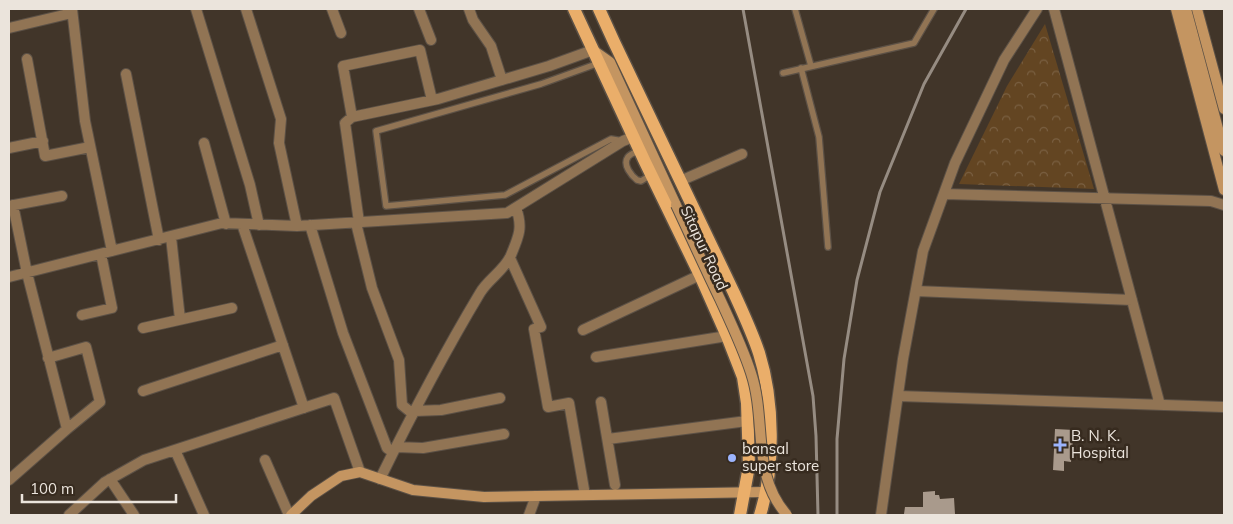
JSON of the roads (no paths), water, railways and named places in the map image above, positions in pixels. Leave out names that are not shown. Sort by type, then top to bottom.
[{"type":"main road","name":"Sitapur Road","points":[[574,9],[593,50],[605,62],[628,139],[640,150],[700,275],[743,377],[749,466],[740,515]]},
{"type":"main road","name":"Sitapur Road","points":[[599,9],[734,293],[759,355],[770,424],[771,466],[760,515]]},
{"type":"street","points":[[196,9],[250,185],[259,224]]},
{"type":"street","points":[[246,9],[281,119],[279,143],[297,226]]},
{"type":"street","points":[[332,9],[341,33]]},
{"type":"street","points":[[419,9],[431,40]]},
{"type":"street","points":[[469,9],[473,20],[491,46],[502,80]]},
{"type":"street","points":[[881,515],[903,359],[923,252],[955,163],[1004,60],[1037,9]]},
{"type":"street","points":[[1054,9],[1160,405]]},
{"type":"street","points":[[1176,9],[1224,190]]},
{"type":"street","points":[[1186,9],[1224,151]]},
{"type":"street","points":[[1197,9],[1224,109]]},
{"type":"street","points":[[9,28],[72,11],[85,121],[107,253],[112,308],[82,315]]},
{"type":"street","points":[[614,42],[605,62],[676,205],[739,340],[752,374],[757,400],[765,474],[769,488],[787,515]]},
{"type":"street","points":[[352,117],[343,66],[420,50],[432,100]]},
{"type":"street","points":[[500,398],[441,410],[414,412],[402,405],[398,360],[372,288],[357,222],[345,123],[352,117],[432,100],[549,66],[593,50]]},
{"type":"street","points":[[27,59],[45,156],[90,147]]},
{"type":"street","points":[[126,74],[159,240]]},
{"type":"street","points":[[9,277],[226,224],[297,226],[507,213],[628,139]]},
{"type":"street","points":[[9,148],[43,141]]},
{"type":"street","points":[[204,143],[226,224]]},
{"type":"street","points":[[680,181],[742,154]]},
{"type":"street","points":[[944,194],[1211,201],[1224,205]]},
{"type":"street","points":[[62,196],[11,206],[66,429]]},
{"type":"street","points":[[380,480],[414,412],[481,291],[510,258],[520,232],[521,221],[516,208]]},
{"type":"street","points":[[242,224],[304,408]]},
{"type":"street","points":[[310,225],[343,333],[387,448],[395,450],[423,448],[504,434]]},
{"type":"street","points":[[171,237],[180,319]]},
{"type":"street","points":[[510,258],[541,327],[534,329],[548,407],[569,403],[585,495]]},
{"type":"street","points":[[583,330],[700,275]]},
{"type":"street","points":[[916,291],[1132,300]]},
{"type":"street","points":[[143,328],[232,308]]},
{"type":"street","points":[[596,357],[727,336]]},
{"type":"street","points":[[143,391],[283,344]]},
{"type":"street","points":[[9,479],[100,402],[86,347],[48,358]]},
{"type":"street","points":[[898,396],[1224,408]]},
{"type":"street","points":[[69,515],[110,479],[144,460],[334,398],[360,472]]},
{"type":"street","points":[[601,402],[615,486]]},
{"type":"street","points":[[608,439],[747,422]]},
{"type":"street","points":[[175,450],[204,515]]},
{"type":"street","points":[[265,460],[290,515],[311,496],[341,476],[360,472],[413,490],[484,497],[765,492]]},
{"type":"street","points":[[110,479],[134,515]]},
{"type":"street","points":[[529,515],[536,496]]},
{"type":"lane","points":[[795,9],[811,66]]},
{"type":"lane","points":[[783,73],[914,43],[934,9]]},
{"type":"lane","points":[[605,62],[542,84],[376,131],[386,206],[505,195],[611,139],[628,139]]},
{"type":"lane","points":[[801,68],[818,137],[828,247]]},
{"type":"lane","points":[[640,150],[628,157],[627,167],[637,180],[641,181],[651,175]]},
{"type":"railway","points":[[743,9],[813,396],[818,515]]},
{"type":"railway","points":[[837,515],[837,439],[844,359],[857,280],[880,192],[924,84],[966,9]]},
{"type":"place","name":"B. N. K. Hospital","points":[[1060,445]]},
{"type":"place","name":"bansal super store","points":[[732,458]]}]
